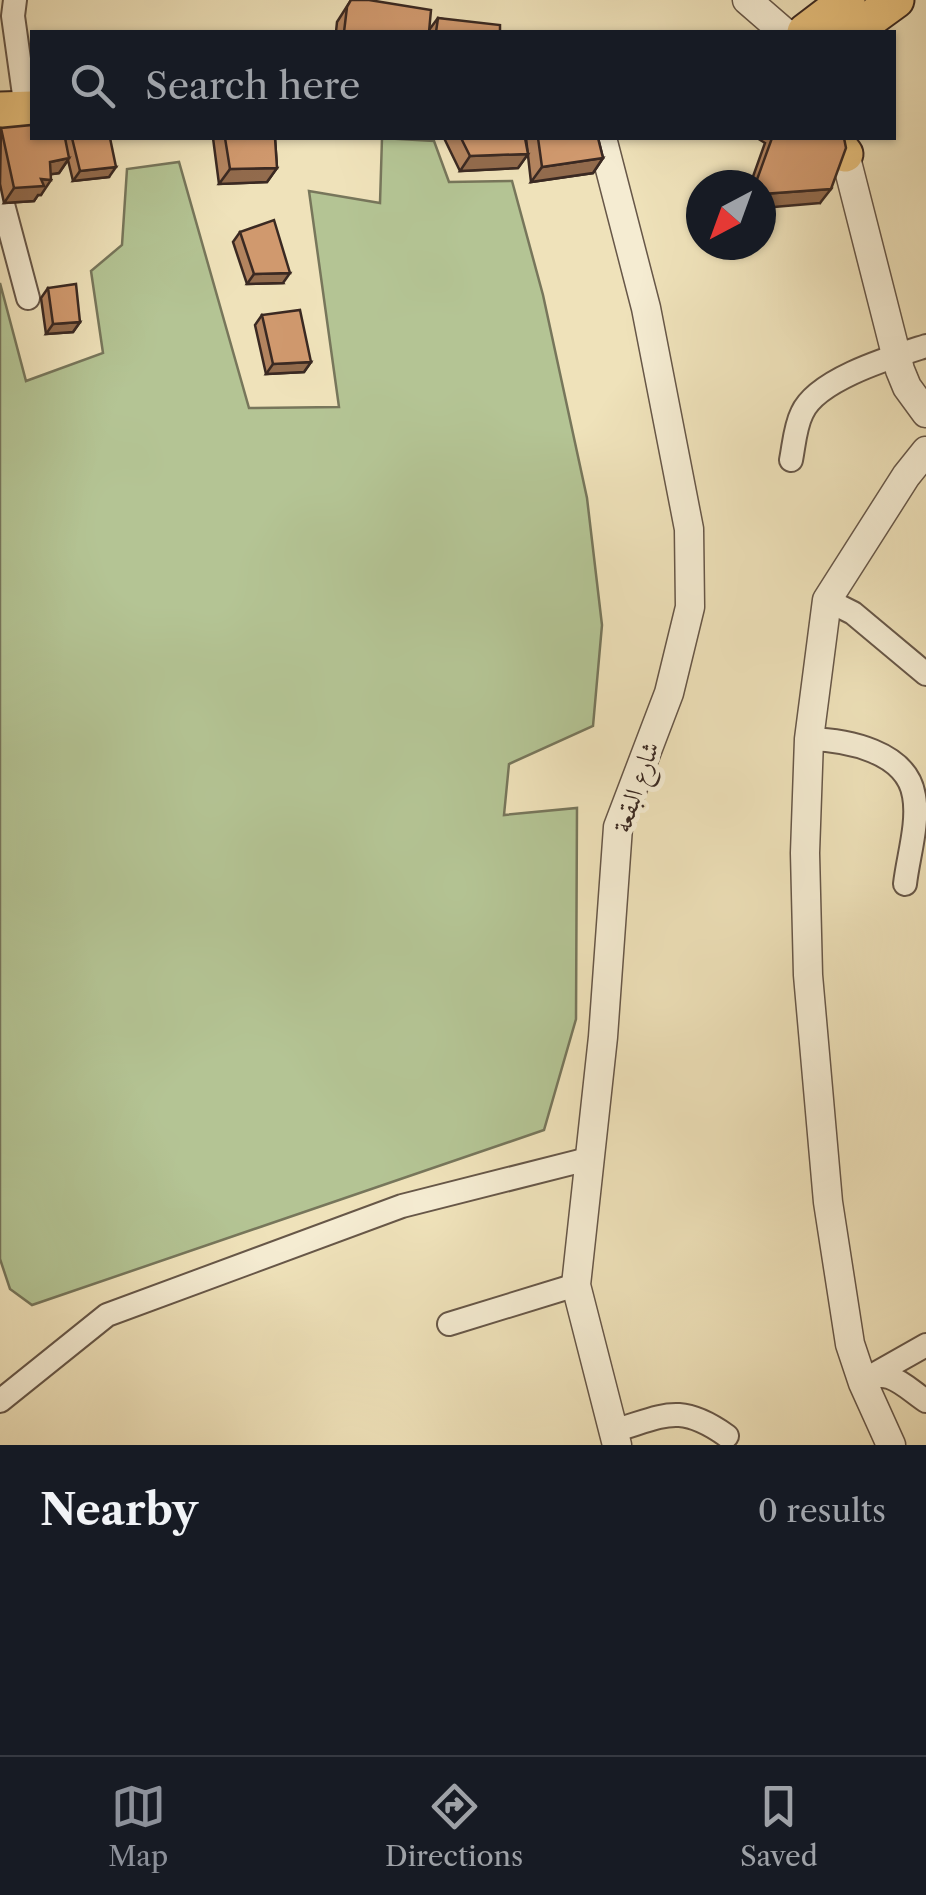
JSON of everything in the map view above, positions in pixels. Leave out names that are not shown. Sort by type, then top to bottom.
[{"type":"main road","points":[[808,30],[847,0]]},
{"type":"main road","points":[[855,30],[896,0]]},
{"type":"street","points":[[16,0],[13,16],[18,119]]},
{"type":"street","points":[[747,0],[784,30]]},
{"type":"street","name":"شارع البقعة","points":[[603,140],[646,308],[689,529],[690,607],[669,693],[618,827],[592,1158],[576,1285],[615,1438]]},
{"type":"street","points":[[839,143],[907,387],[926,412]]},
{"type":"street","points":[[0,193],[28,298]]},
{"type":"street","points":[[791,460],[802,413],[818,394],[834,382],[926,346]]},
{"type":"street","points":[[891,1445],[868,1379],[850,1344],[818,1113],[806,923],[809,739],[827,600],[926,451]]},
{"type":"street","points":[[827,600],[853,613],[926,674]]},
{"type":"street","points":[[809,739],[834,740],[880,754],[908,780],[915,805],[905,884]]},
{"type":"street","points":[[0,1401],[107,1315],[402,1206],[592,1158]]},
{"type":"street","points":[[449,1324],[576,1285]]},
{"type":"street","points":[[868,1379],[926,1346]]},
{"type":"street","points":[[868,1379],[886,1374],[926,1401]]},
{"type":"street","points":[[615,1438],[679,1413],[695,1415],[727,1436]]},
{"type":"green space","points":[[382,140],[434,141],[449,182],[512,181],[543,295],[587,498],[602,625],[593,726],[509,764],[504,815],[577,808],[576,1019],[544,1130],[32,1305],[10,1289],[0,1259],[0,283],[26,381],[103,353],[91,271],[122,245],[127,169],[179,162],[249,408],[339,407],[309,191],[380,203]]},
{"type":"building","points":[[351,0],[369,0],[431,10],[429,30],[344,30]]},
{"type":"building","points":[[438,18],[500,25],[500,30],[436,30]]},
{"type":"building","points":[[30,125],[30,140],[65,140],[69,158],[50,162],[51,180],[41,179],[44,186],[14,188],[1,128]]},
{"type":"building","points":[[72,140],[110,140],[116,167],[80,171]]},
{"type":"building","points":[[225,140],[275,140],[277,168],[230,169]]},
{"type":"building","points":[[462,140],[525,140],[528,154],[470,156]]},
{"type":"building","points":[[538,140],[598,140],[603,158],[542,167]]},
{"type":"building","points":[[771,140],[844,140],[846,148],[831,189],[776,193],[776,170],[760,170]]},
{"type":"building","points":[[274,220],[290,273],[254,274],[240,232]]},
{"type":"building","points":[[76,284],[80,322],[53,324],[48,288]]},
{"type":"building","points":[[300,310],[311,362],[273,364],[262,315]]}]
